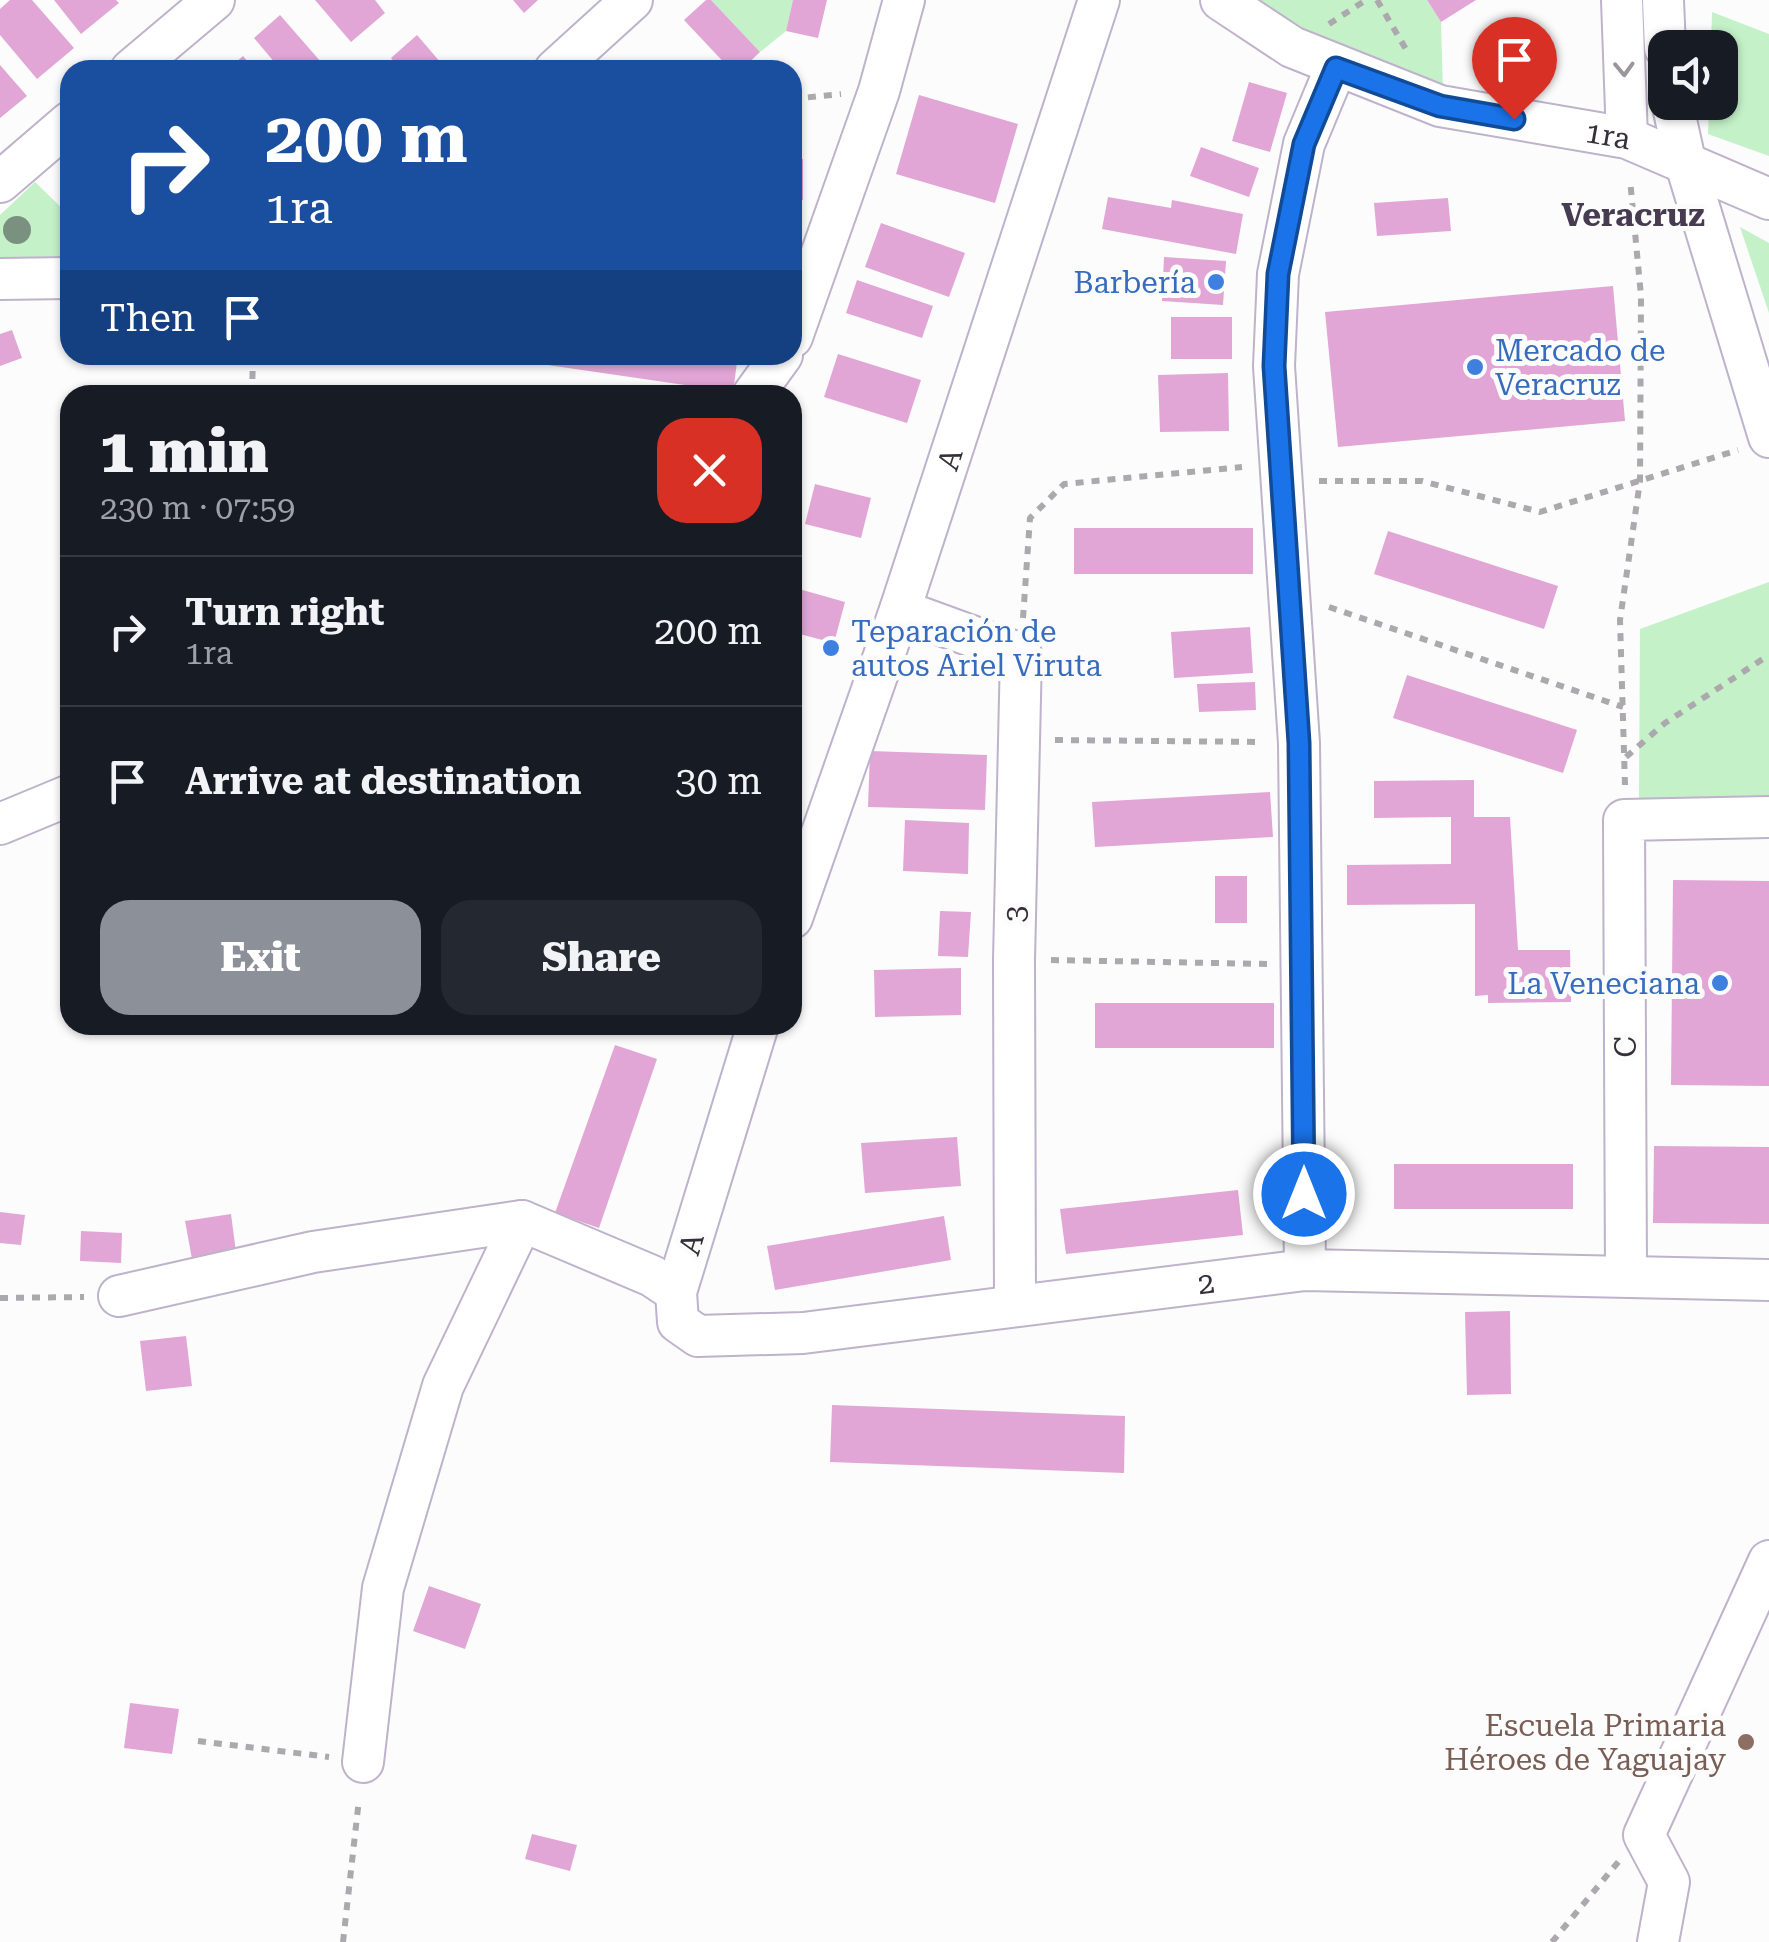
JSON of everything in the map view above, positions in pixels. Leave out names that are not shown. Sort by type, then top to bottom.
[{"type":"street","points":[[143,60],[214,0]]},
{"type":"street","points":[[566,60],[632,0]]},
{"type":"street","points":[[802,283],[810,239],[879,91],[904,0]]},
{"type":"street","name":"A","points":[[802,889],[900,610],[1100,0]]},
{"type":"street","name":"1ra","points":[[1221,0],[1292,47],[1336,68],[1440,106],[1627,138],[1769,199]]},
{"type":"street","points":[[1622,0],[1627,138]]},
{"type":"street","points":[[1663,0],[1665,30]]},
{"type":"street","points":[[1305,1270],[1299,743],[1274,366],[1278,274],[1304,144],[1336,68]]},
{"type":"street","points":[[1676,120],[1760,442]]},
{"type":"street","points":[[0,182],[60,131]]},
{"type":"street","points":[[0,279],[60,278]]},
{"type":"street","points":[[900,610],[1021,654]]},
{"type":"street","name":"3","points":[[1015,1303],[1014,960],[1021,654]]},
{"type":"street","points":[[0,824],[60,799]]},
{"type":"street","name":"C","points":[[1626,1274],[1624,820],[1769,817]]},
{"type":"street","name":"A","points":[[676,1292],[755,1035]]},
{"type":"street","points":[[363,1762],[388,1570],[443,1386],[522,1221]]},
{"type":"street","points":[[119,1296],[313,1252],[522,1221],[652,1276],[676,1292]]},
{"type":"street","name":"2","points":[[676,1292],[678,1322],[698,1336],[804,1334],[1015,1303],[1305,1270],[1769,1280]]},
{"type":"street","points":[[1658,1942],[1669,1882],[1644,1836],[1769,1560]]},
{"type":"path","points":[[1627,138],[1641,296],[1640,481],[1620,620],[1626,757],[1666,722],[1769,655]]},
{"type":"path","points":[[1021,654],[1030,518],[1064,484],[1281,472],[1422,481],[1540,512],[1760,442]]},
{"type":"path","points":[[1290,594],[1623,707]]},
{"type":"path","points":[[1018,739],[1299,743]]},
{"type":"path","points":[[1014,960],[1304,965]]},
{"type":"path","points":[[0,1298],[119,1296]]},
{"type":"path","points":[[198,1742],[363,1762],[343,1942]]},
{"type":"path","points":[[1552,1942],[1592,1890],[1644,1836]]},
{"type":"green space","points":[[711,0],[793,0],[786,31],[760,52]]},
{"type":"green space","points":[[1239,0],[1427,0],[1441,22],[1443,92],[1377,71]]},
{"type":"green space","points":[[1712,12],[1769,34],[1769,156],[1708,134],[1708,120],[1738,120],[1738,30],[1711,30]]},
{"type":"green space","points":[[35,182],[60,206],[60,262],[0,264],[0,215]]},
{"type":"green space","points":[[1740,227],[1769,243],[1769,313]]},
{"type":"green space","points":[[1769,582],[1769,799],[1639,801],[1640,629]]},
{"type":"building","points":[[10,0],[32,0],[74,48],[37,79],[0,35],[0,9]]},
{"type":"building","points":[[54,0],[116,0],[119,3],[81,34]]},
{"type":"building","points":[[315,0],[375,0],[385,13],[351,42]]},
{"type":"building","points":[[513,0],[538,0],[524,13]]},
{"type":"building","points":[[711,0],[760,52],[752,60],[722,60],[684,20]]},
{"type":"building","points":[[793,0],[827,0],[818,38],[786,31]]},
{"type":"building","points":[[1427,0],[1476,0],[1441,22]]},
{"type":"building","points":[[280,15],[319,60],[273,60],[254,38]]},
{"type":"building","points":[[417,35],[438,60],[393,60]]},
{"type":"building","points":[[0,65],[27,96],[0,118]]},
{"type":"building","points":[[1249,82],[1287,93],[1270,152],[1232,141]]},
{"type":"building","points":[[919,95],[1018,124],[995,203],[896,174]]},
{"type":"building","points":[[1201,147],[1259,168],[1249,197],[1190,176]]},
{"type":"building","points":[[1108,197],[1171,208],[1172,200],[1243,214],[1236,254],[1102,229]]},
{"type":"building","points":[[1448,198],[1451,231],[1377,236],[1374,203]]},
{"type":"building","points":[[881,223],[965,253],[949,297],[865,267]]},
{"type":"building","points":[[1164,257],[1226,261],[1223,305],[1162,301]]},
{"type":"building","points":[[857,280],[933,306],[922,338],[846,313]]},
{"type":"building","name":"Mercado de Veracruz","points":[[1613,286],[1625,421],[1338,447],[1325,312]]},
{"type":"building","points":[[1171,317],[1232,317],[1232,359],[1171,359]]},
{"type":"building","points":[[12,330],[22,358],[0,366],[0,334]]},
{"type":"building","points":[[838,354],[921,380],[907,423],[824,397]]},
{"type":"building","points":[[547,365],[737,365],[734,385],[685,385]]},
{"type":"building","points":[[1228,373],[1229,431],[1160,432],[1158,375]]},
{"type":"building","points":[[815,484],[871,498],[861,538],[805,524]]},
{"type":"building","points":[[1074,528],[1253,528],[1253,574],[1074,574]]},
{"type":"building","points":[[1388,531],[1558,586],[1544,629],[1374,574]]},
{"type":"building","points":[[802,590],[845,602],[834,643],[802,635]]},
{"type":"building","points":[[1250,627],[1253,673],[1174,678],[1171,632]]},
{"type":"building","points":[[1407,675],[1577,730],[1563,773],[1393,718]]},
{"type":"building","points":[[1255,682],[1256,710],[1199,712],[1197,684]]},
{"type":"building","points":[[870,751],[987,755],[985,810],[868,807]]},
{"type":"building","points":[[1474,780],[1474,817],[1510,817],[1518,950],[1570,950],[1571,1002],[1488,1003],[1488,995],[1475,996],[1475,904],[1347,905],[1347,865],[1451,864],[1451,817],[1374,818],[1374,781]]},
{"type":"building","points":[[1270,792],[1273,837],[1095,847],[1092,802]]},
{"type":"building","points":[[905,820],[969,823],[968,874],[903,871]]},
{"type":"building","points":[[1215,876],[1247,876],[1247,923],[1215,923]]},
{"type":"building","name":"La Veneciana","points":[[1673,880],[1769,881],[1769,1086],[1671,1085]]},
{"type":"building","points":[[940,911],[971,912],[968,957],[938,956]]},
{"type":"building","points":[[961,968],[961,1015],[875,1017],[874,970]]},
{"type":"building","points":[[1095,1003],[1274,1003],[1274,1048],[1095,1048]]},
{"type":"building","points":[[615,1045],[657,1059],[599,1228],[555,1213]]},
{"type":"building","points":[[957,1137],[961,1186],[865,1193],[861,1143]]},
{"type":"building","points":[[1654,1146],[1769,1147],[1769,1224],[1653,1223]]},
{"type":"building","points":[[1394,1164],[1573,1164],[1573,1209],[1394,1209]]},
{"type":"building","points":[[1238,1190],[1243,1235],[1066,1254],[1060,1209]]},
{"type":"building","points":[[0,1212],[25,1215],[21,1245],[0,1243]]},
{"type":"building","points":[[231,1214],[236,1252],[192,1259],[185,1221]]},
{"type":"building","points":[[944,1216],[951,1260],[775,1290],[767,1246]]},
{"type":"building","points":[[81,1231],[122,1233],[121,1263],[80,1261]]},
{"type":"building","points":[[1510,1311],[1511,1394],[1467,1395],[1465,1312]]},
{"type":"building","points":[[186,1336],[192,1386],[146,1391],[140,1341]]},
{"type":"building","points":[[832,1405],[1125,1416],[1124,1473],[830,1462]]},
{"type":"building","points":[[429,1586],[481,1604],[465,1649],[413,1631]]},
{"type":"building","points":[[130,1703],[179,1709],[172,1754],[124,1748]]},
{"type":"building","points":[[532,1834],[577,1845],[570,1871],[525,1859]]},
{"type":"place","name":"Barbería","points":[[1216,282]]},
{"type":"place","name":"Mercado de Veracruz","points":[[1475,367]]},
{"type":"place","name":"Teparación de autos Ariel Viruta","points":[[831,648]]},
{"type":"place","name":"La Veneciana","points":[[1720,983]]},
{"type":"place","name":"Escuela Primaria Héroes de Yaguajay","points":[[1746,1742]]},
{"type":"district","name":"Veracruz","points":[[1633,215]]},
{"type":"route","points":[[1304,1194],[1299,743],[1274,366],[1278,274],[1304,144],[1336,68],[1440,106],[1514,119]]}]
